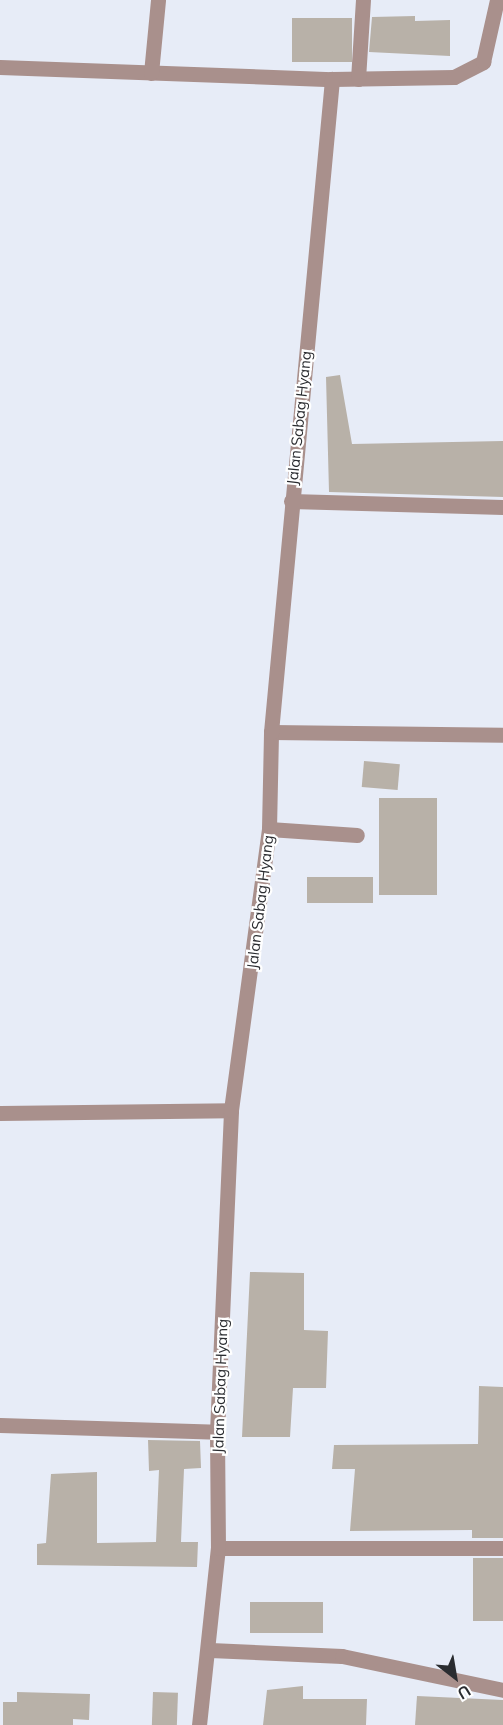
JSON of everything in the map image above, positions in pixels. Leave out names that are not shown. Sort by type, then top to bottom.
[{"type":"street","points":[[151,72],[158,0]]},
{"type":"street","points":[[358,79],[363,0]]},
{"type":"street","points":[[0,67],[332,79],[454,77],[476,68],[483,62],[497,0]]},
{"type":"street","name":"Jalan Sabag Hyang","points":[[199,1725],[210,1650],[219,1548],[217,1432],[231,1110],[270,829],[271,732],[332,79]]},
{"type":"street","points":[[291,501],[503,507]]},
{"type":"street","points":[[271,732],[503,735]]},
{"type":"street","points":[[270,829],[357,835]]},
{"type":"street","points":[[0,1113],[231,1110]]},
{"type":"street","points":[[0,1425],[217,1432]]},
{"type":"street","points":[[219,1548],[503,1548]]},
{"type":"street","points":[[210,1650],[342,1656],[503,1690]]},
{"type":"building","points":[[415,16],[415,21],[450,20],[450,56],[369,52],[372,17]]},
{"type":"building","points":[[292,18],[352,18],[352,62],[292,62]]},
{"type":"building","points":[[340,375],[352,444],[503,441],[503,497],[329,492],[326,377]]},
{"type":"building","points":[[364,761],[400,764],[398,790],[362,787]]},
{"type":"building","points":[[379,798],[437,798],[437,895],[379,895]]},
{"type":"building","points":[[307,877],[373,877],[373,903],[307,903]]},
{"type":"building","points":[[250,1272],[304,1273],[304,1330],[328,1331],[326,1388],[293,1388],[290,1437],[242,1437]]},
{"type":"building","points":[[479,1386],[503,1387],[503,1538],[472,1538],[472,1530],[350,1531],[355,1469],[332,1469],[334,1445],[478,1444]]},
{"type":"building","points":[[148,1440],[200,1441],[201,1468],[184,1469],[181,1542],[198,1542],[197,1567],[37,1565],[37,1544],[46,1543],[51,1474],[97,1472],[97,1543],[156,1542],[159,1470],[149,1471]]},
{"type":"building","points":[[473,1558],[503,1558],[503,1621],[473,1621]]},
{"type":"building","points":[[250,1602],[323,1602],[323,1633],[250,1633]]},
{"type":"building","points":[[303,1686],[303,1699],[367,1699],[366,1725],[263,1725],[267,1690]]},
{"type":"building","points":[[17,1692],[90,1694],[89,1720],[73,1719],[73,1725],[3,1725],[3,1702],[17,1702]]},
{"type":"building","points":[[153,1692],[178,1693],[177,1725],[152,1725]]},
{"type":"building","points":[[417,1696],[503,1700],[503,1725],[415,1725]]}]
